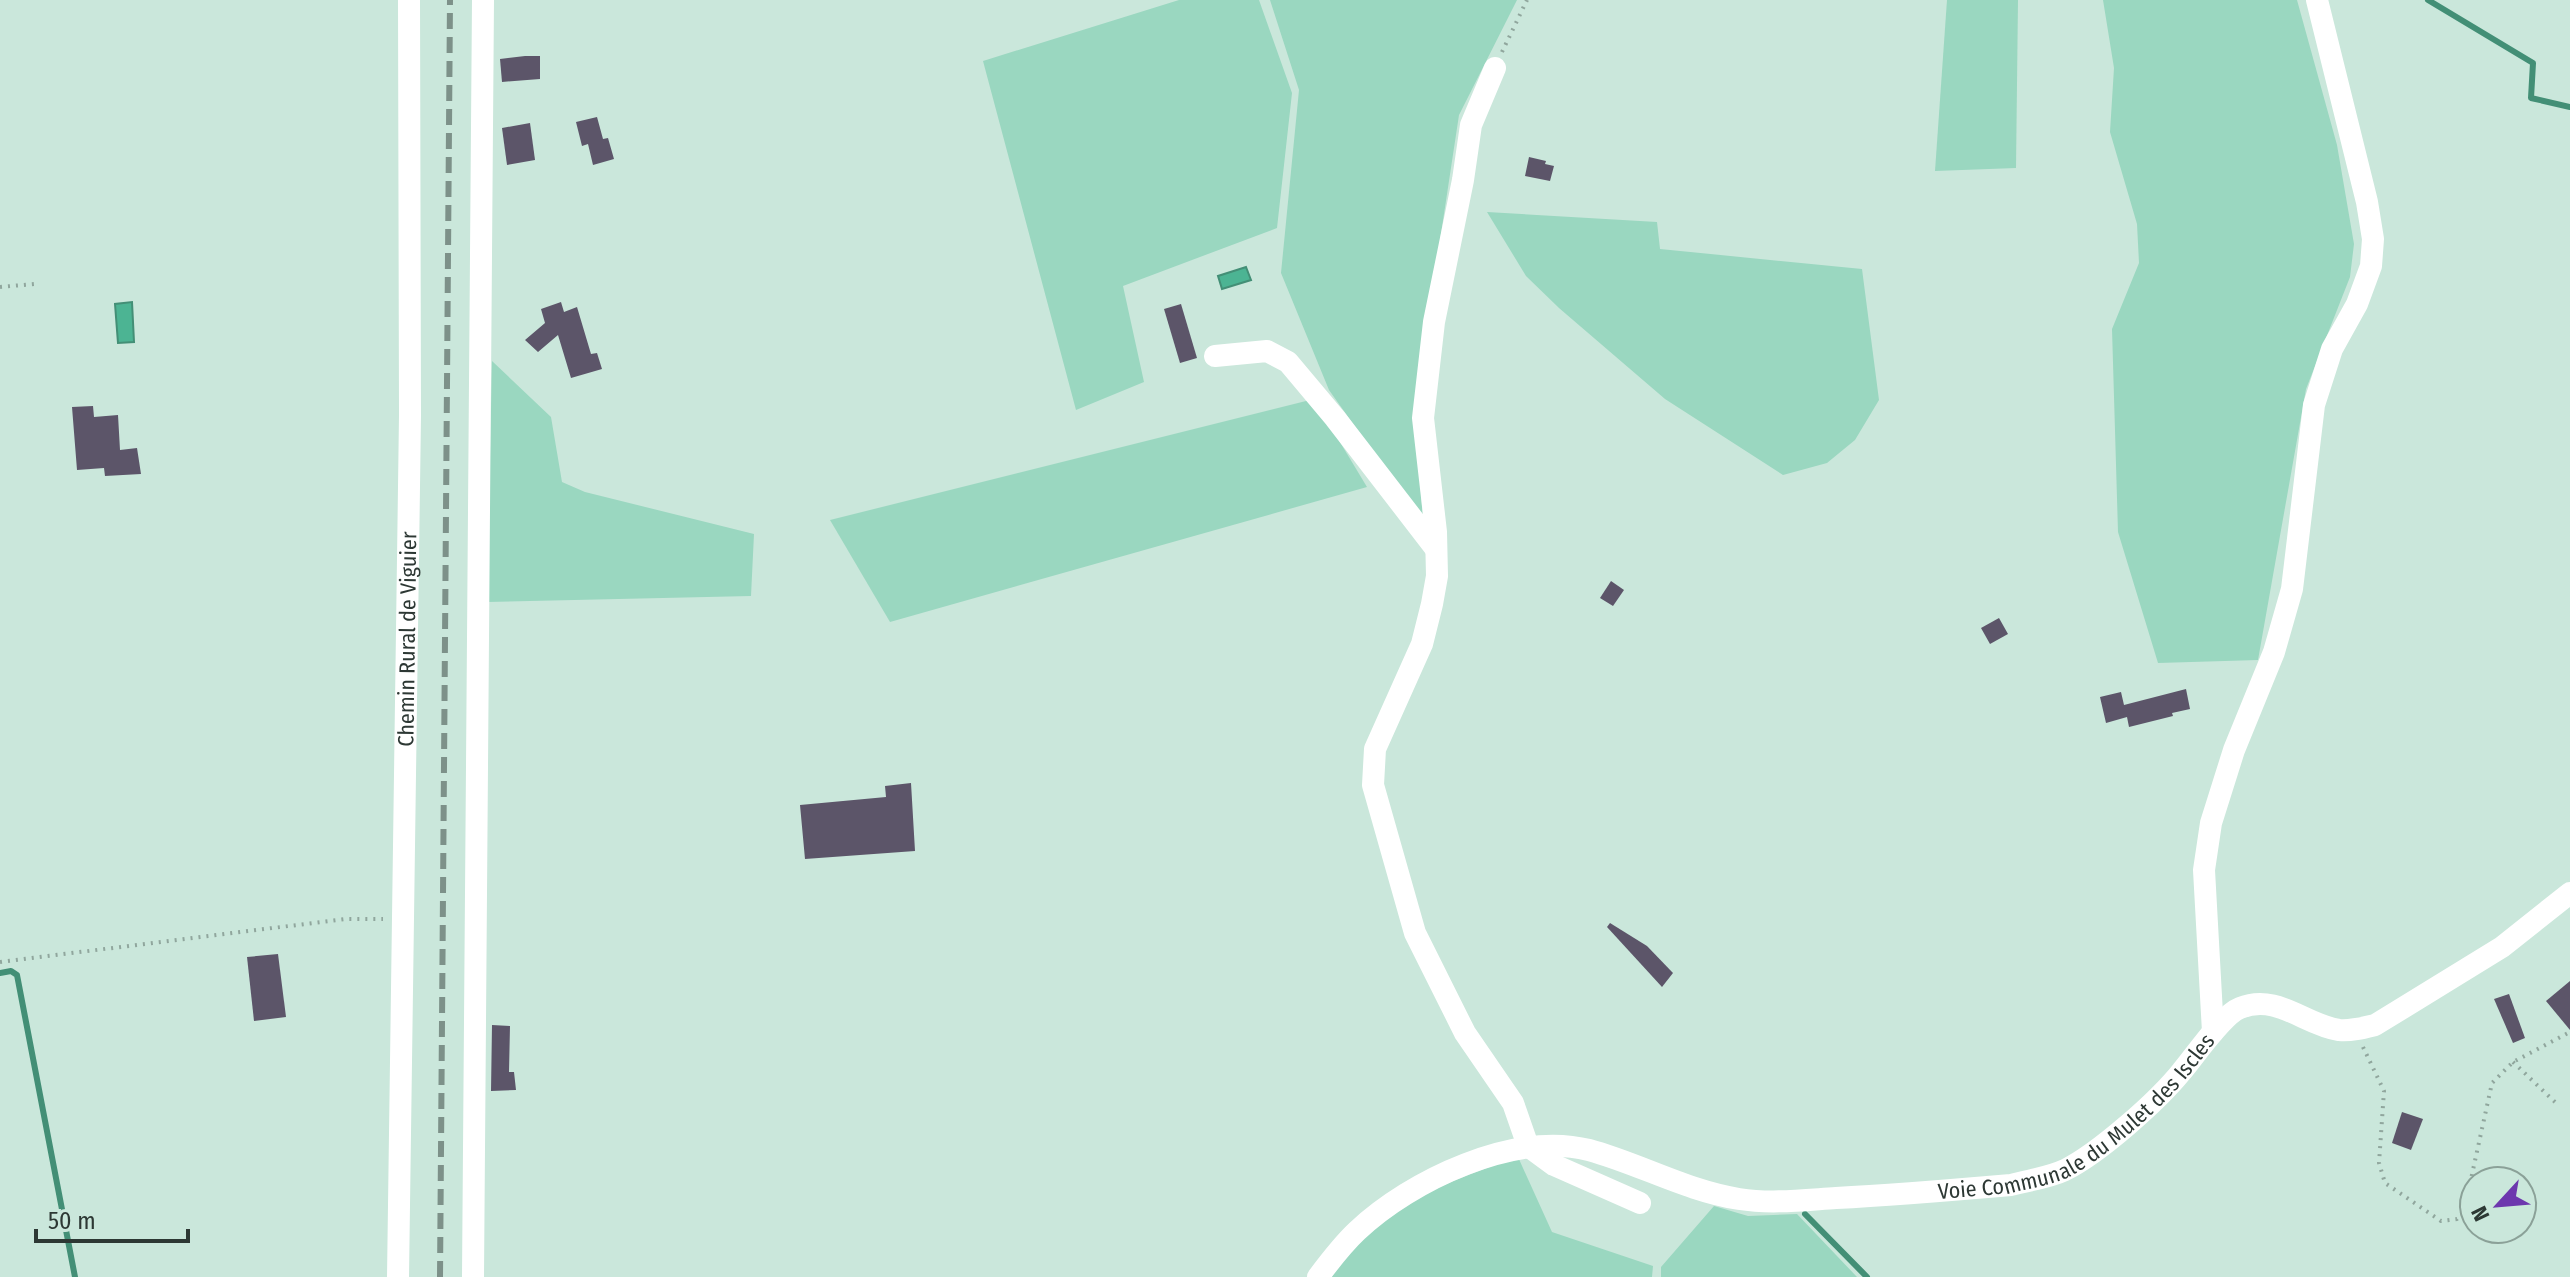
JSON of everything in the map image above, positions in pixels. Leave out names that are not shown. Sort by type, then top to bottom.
[{"type":"street","name":"Chemin Rural de Viguier","points":[[398,1277],[410,415],[409,0]]},
{"type":"street","points":[[473,1277],[483,0]]},
{"type":"street","points":[[2213,1032],[2204,870],[2211,823],[2234,750],[2274,652],[2292,589],[2314,405],[2332,349],[2357,304],[2371,266],[2373,239],[2367,202],[2317,0]]},
{"type":"street","points":[[1495,68],[1471,125],[1434,322],[1423,418],[1436,532],[1437,576],[1425,631],[1375,749],[1373,785],[1415,933],[1465,1033],[1513,1103],[1528,1146],[1554,1165],[1640,1203]]},
{"type":"street","points":[[1215,356],[1267,351],[1288,362],[1436,549]]},
{"type":"street","points":[[2355,1031],[2375,1025],[2502,947],[2570,893]]},
{"type":"street","name":"Voie Communale du Mulet des Iscles","points":[[1318,1277],[1356,1232],[1407,1193],[1498,1153],[1528,1146],[1556,1145],[1588,1150],[1708,1192],[1767,1202],[2011,1185],[2064,1170],[2085,1157],[2163,1094],[2213,1032],[2237,1008],[2275,1005],[2336,1029],[2355,1031]]},
{"type":"path","points":[[1495,68],[1527,0]]},
{"type":"path","points":[[0,287],[34,284]]},
{"type":"path","points":[[0,962],[345,919],[383,919],[404,926]]},
{"type":"path","points":[[2355,1031],[2384,1091],[2379,1163],[2385,1183],[2441,1221],[2457,1219],[2464,1211],[2492,1083],[2513,1062],[2570,1032]]},
{"type":"path","points":[[2513,1062],[2556,1103]]},
{"type":"shaded area","points":[[1179,0],[1259,0],[1292,93],[1277,228],[1123,286],[1144,382],[1076,410],[983,61]]},
{"type":"shaded area","points":[[1270,0],[1517,0],[1459,115],[1415,405],[1423,522],[1329,390],[1281,273],[1299,90]]},
{"type":"shaded area","points":[[1947,0],[2018,0],[2016,168],[1935,171]]},
{"type":"shaded area","points":[[2103,0],[2297,0],[2337,145],[2354,244],[2350,277],[2306,389],[2258,660],[2158,663],[2118,532],[2112,329],[2139,263],[2137,224],[2110,132],[2114,68]]},
{"type":"shaded area","points":[[1487,212],[1657,222],[1660,249],[1862,269],[1879,400],[1855,440],[1827,463],[1783,475],[1665,399],[1559,308],[1526,276]]},
{"type":"shaded area","points":[[1246,267],[1251,280],[1222,289],[1218,276]]},
{"type":"shaded area","points":[[132,302],[134,342],[118,343],[115,304]]},
{"type":"shaded area","points":[[492,361],[551,417],[562,482],[585,492],[754,534],[751,596],[487,602]]},
{"type":"shaded area","points":[[1314,399],[1367,487],[890,622],[830,520]]},
{"type":"shaded area","points":[[1518,1157],[1552,1232],[1653,1266],[1652,1277],[1330,1277],[1353,1245],[1393,1213],[1453,1181]]},
{"type":"shaded area","points":[[1714,1206],[1748,1216],[1797,1214],[1857,1277],[1661,1277],[1661,1267]]},
{"type":"building","points":[[540,56],[540,79],[502,82],[500,59]]},
{"type":"building","points":[[597,117],[603,139],[608,138],[614,159],[593,165],[588,144],[582,146],[576,122]]},
{"type":"building","points":[[530,123],[535,160],[507,165],[502,128]]},
{"type":"building","points":[[1529,157],[1554,166],[1550,181],[1525,176]]},
{"type":"building","points":[[561,302],[564,312],[577,307],[591,354],[597,353],[602,369],[571,378],[558,335],[538,352],[525,340],[545,323],[541,309]]},
{"type":"building","points":[[1181,304],[1197,358],[1180,363],[1164,309]]},
{"type":"building","points":[[93,406],[94,417],[118,415],[120,450],[137,448],[141,474],[105,476],[104,468],[77,470],[72,407]]},
{"type":"building","points":[[1611,581],[1624,590],[1613,606],[1600,598]]},
{"type":"building","points":[[1999,618],[2008,634],[1990,644],[1981,628]]},
{"type":"building","points":[[2186,689],[2190,709],[2129,727],[2127,717],[2106,723],[2100,697],[2121,692],[2124,705]]},
{"type":"building","points":[[911,783],[915,851],[805,859],[800,805],[886,797],[885,786]]},
{"type":"building","points":[[1610,923],[1647,946],[1673,973],[1662,987],[1607,927]]},
{"type":"building","points":[[278,954],[286,1017],[254,1021],[247,957]]},
{"type":"building","points":[[2570,981],[2570,1030],[2546,1001]]},
{"type":"building","points":[[2509,994],[2525,1038],[2513,1043],[2494,999]]},
{"type":"building","points":[[492,1025],[510,1026],[509,1072],[514,1072],[516,1090],[491,1091]]},
{"type":"building","points":[[2402,1112],[2423,1119],[2411,1150],[2392,1143]]},
{"type":"waterway","points":[[2428,0],[2533,63],[2531,98],[2570,107]]},
{"type":"waterway","points":[[0,973],[11,971],[17,975],[75,1277]]},
{"type":"waterway","points":[[1805,1214],[1867,1277]]},
{"type":"railway","points":[[440,1277],[450,0]]}]
